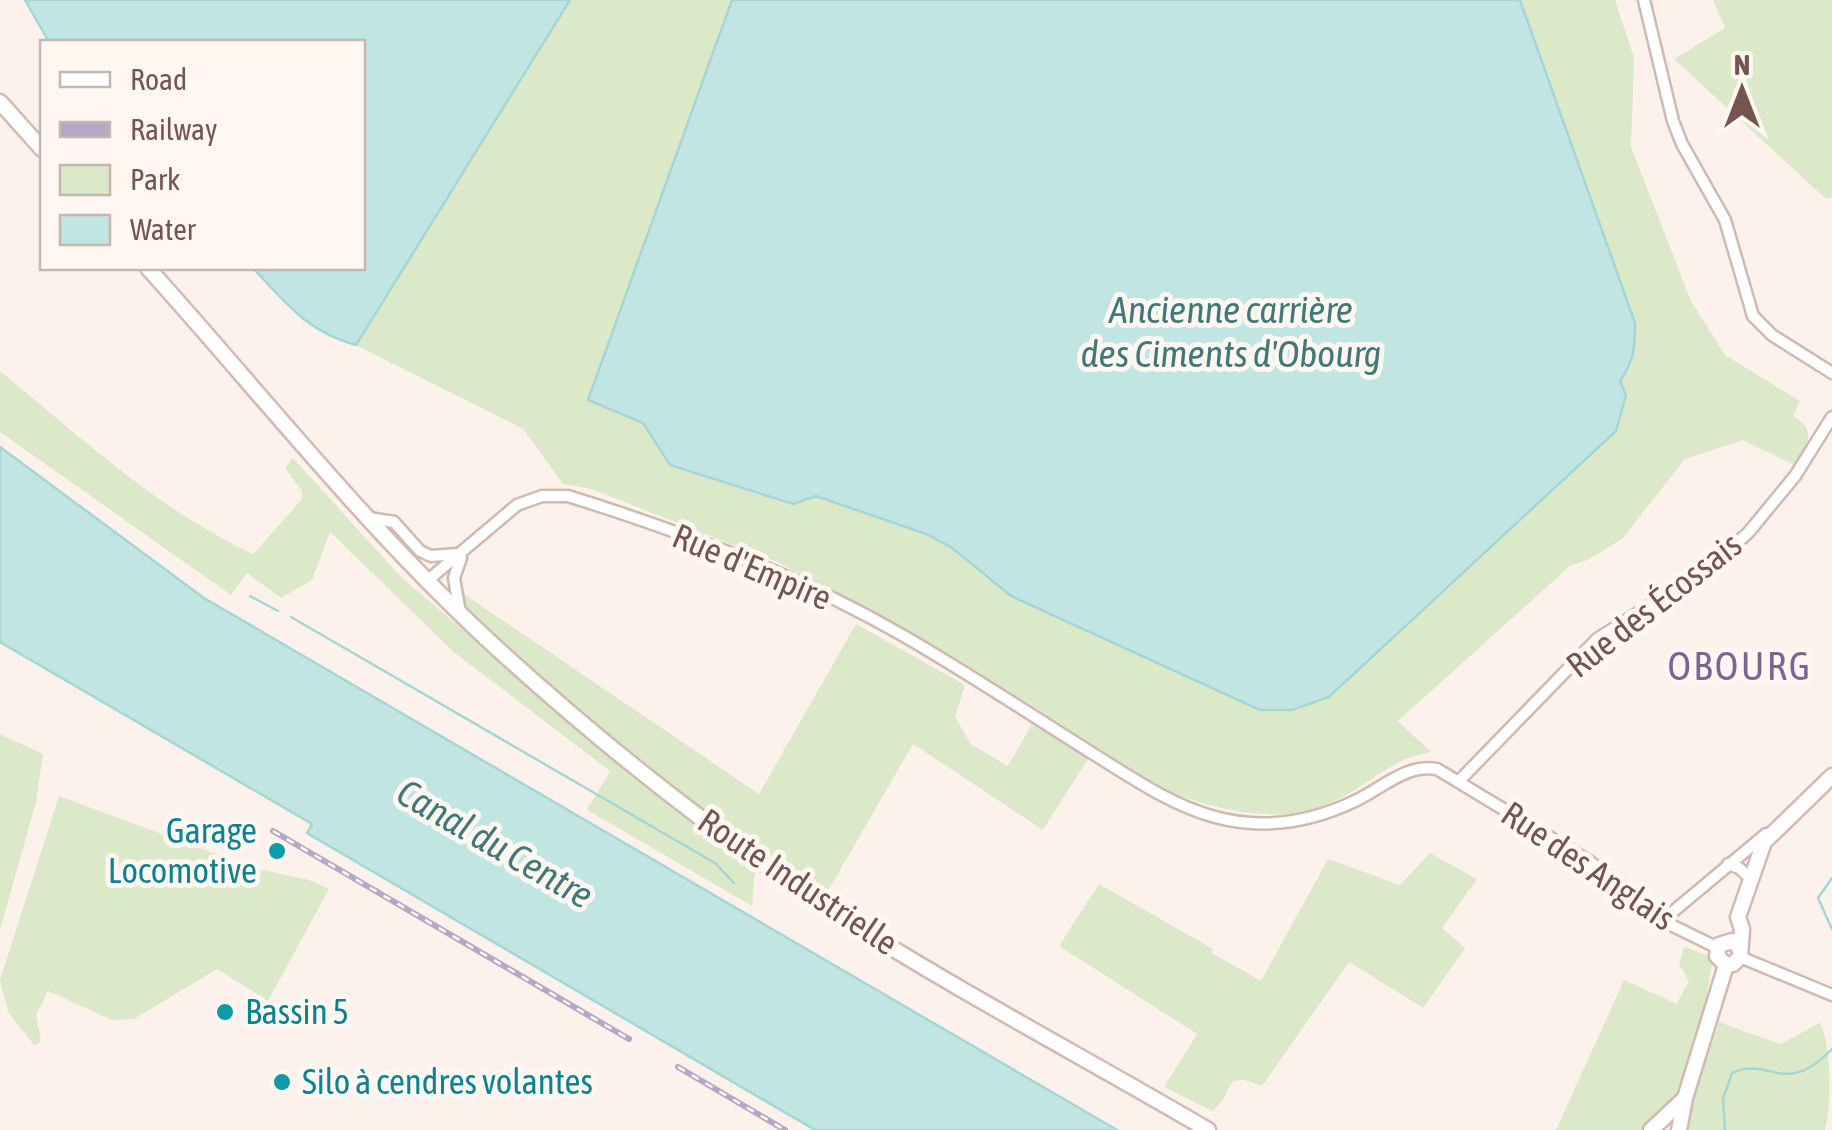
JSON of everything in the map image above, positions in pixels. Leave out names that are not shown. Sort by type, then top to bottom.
[{"type":"main road","points":[[0,102],[40,147]]},
{"type":"main road","points":[[150,270],[426,582]]},
{"type":"main road","name":"Route Industrielle","points":[[426,582],[611,747],[774,871],[881,940],[1208,1130]]},
{"type":"main road","points":[[1735,957],[1717,956],[1738,916],[1764,842],[1782,820],[1832,776]]},
{"type":"main road","points":[[1668,1130],[1685,1098],[1735,957],[1742,929],[1738,916]]},
{"type":"main road","points":[[1651,1130],[1685,1098]]},
{"type":"main road","points":[[1680,1130],[1685,1098]]},
{"type":"street","points":[[1644,0],[1676,132],[1726,220],[1753,316],[1772,335],[1832,373]]},
{"type":"street","name":"Rue des Écossais","points":[[1460,780],[1598,639],[1705,570],[1748,532],[1795,476],[1832,417]]},
{"type":"street","name":"Rue d'Empire","points":[[426,582],[517,504],[555,495],[677,534],[781,574],[916,643],[1161,796],[1200,812],[1236,822],[1286,823],[1354,802],[1419,768],[1437,769],[1460,780]]},
{"type":"street","points":[[366,518],[394,522],[420,551],[431,556],[466,550]]},
{"type":"street","points":[[460,614],[454,578],[466,550]]},
{"type":"street","name":"Rue des Anglais","points":[[1460,780],[1589,861],[1663,920],[1721,945]]},
{"type":"street","points":[[1663,920],[1782,820]]},
{"type":"street","points":[[1728,864],[1750,878]]},
{"type":"street","points":[[1735,957],[1832,995]]},
{"type":"green space","points":[[570,0],[732,0],[588,400],[643,423],[670,465],[816,496],[926,534],[952,548],[984,576],[1292,710],[1329,697],[1616,431],[1626,395],[1620,381],[1631,367],[1635,323],[1520,0],[1615,0],[1634,58],[1631,147],[1691,301],[1725,355],[1800,401],[1793,416],[1806,427],[1806,445],[1796,466],[1743,440],[1685,459],[1622,539],[1588,560],[1571,565],[1398,721],[1431,752],[1397,763],[1348,794],[1303,811],[1234,811],[1165,790],[894,623],[777,562],[591,489],[563,484],[523,429],[356,345]]},
{"type":"green space","points":[[1713,0],[1832,0],[1832,197],[1826,199],[1674,59],[1725,28]]},
{"type":"green space","points":[[0,371],[153,494],[253,554],[302,499],[302,491],[285,468],[293,458],[401,577],[616,760],[460,614],[464,594],[759,794],[856,624],[965,685],[955,717],[971,744],[1008,766],[1032,724],[1089,757],[1043,830],[913,744],[821,903],[756,860],[752,906],[587,810],[610,771],[455,653],[330,532],[312,580],[281,598],[247,573],[231,595],[0,432]]},
{"type":"green space","points":[[0,734],[43,754],[36,802],[0,930]]},
{"type":"green space","points":[[59,796],[254,868],[309,880],[329,889],[268,1001],[217,969],[134,1019],[112,1020],[48,991],[36,1015],[41,1042],[34,1045],[8,1012],[0,980]]},
{"type":"green space","points":[[1430,853],[1477,879],[1442,928],[1465,948],[1423,1008],[1349,962],[1262,1086],[1234,1082],[1212,1111],[1164,1087],[1197,1034],[1059,946],[1099,884],[1261,981],[1328,859],[1400,885]]},
{"type":"green space","points":[[1684,947],[1707,955],[1712,963],[1706,1000],[1677,1097],[1644,1130],[1556,1130],[1624,980],[1677,1004],[1689,981],[1679,964]]},
{"type":"green space","points":[[1719,1022],[1780,1044],[1820,1023],[1830,1076],[1825,1130],[1683,1130]]},
{"type":"water","points":[[25,0],[570,0],[356,345],[311,324],[255,270],[365,270],[365,40],[48,40]]},
{"type":"water","name":"Ancienne carrière des Ciments d'Obourg","points":[[732,0],[1520,0],[1635,323],[1633,354],[1620,381],[1626,395],[1616,431],[1329,697],[1292,710],[1260,710],[1011,596],[952,548],[926,534],[816,496],[793,504],[670,465],[643,423],[588,400]]},
{"type":"water","name":"Canal du Centre","points":[[0,447],[204,598],[1117,1130],[815,1130],[307,833],[312,824],[0,642]]},
{"type":"waterway","points":[[250,596],[278,611]]},
{"type":"waterway","points":[[291,617],[715,863],[734,883]]},
{"type":"waterway","points":[[1832,878],[1818,898],[1832,929]]},
{"type":"waterway","points":[[1725,1130],[1723,1099],[1732,1073],[1757,1069],[1789,1074],[1815,1064],[1832,1049]]},
{"type":"railway","points":[[273,831],[629,1039]]},
{"type":"railway","points":[[678,1067],[785,1130]]},
{"type":"place","name":"Garage Locomotive","points":[[277,851]]},
{"type":"place","name":"Bassin 5","points":[[225,1012]]},
{"type":"place","name":"Silo à cendres volantes","points":[[282,1082]]},
{"type":"district","name":"OBOURG","points":[[1740,666]]}]
